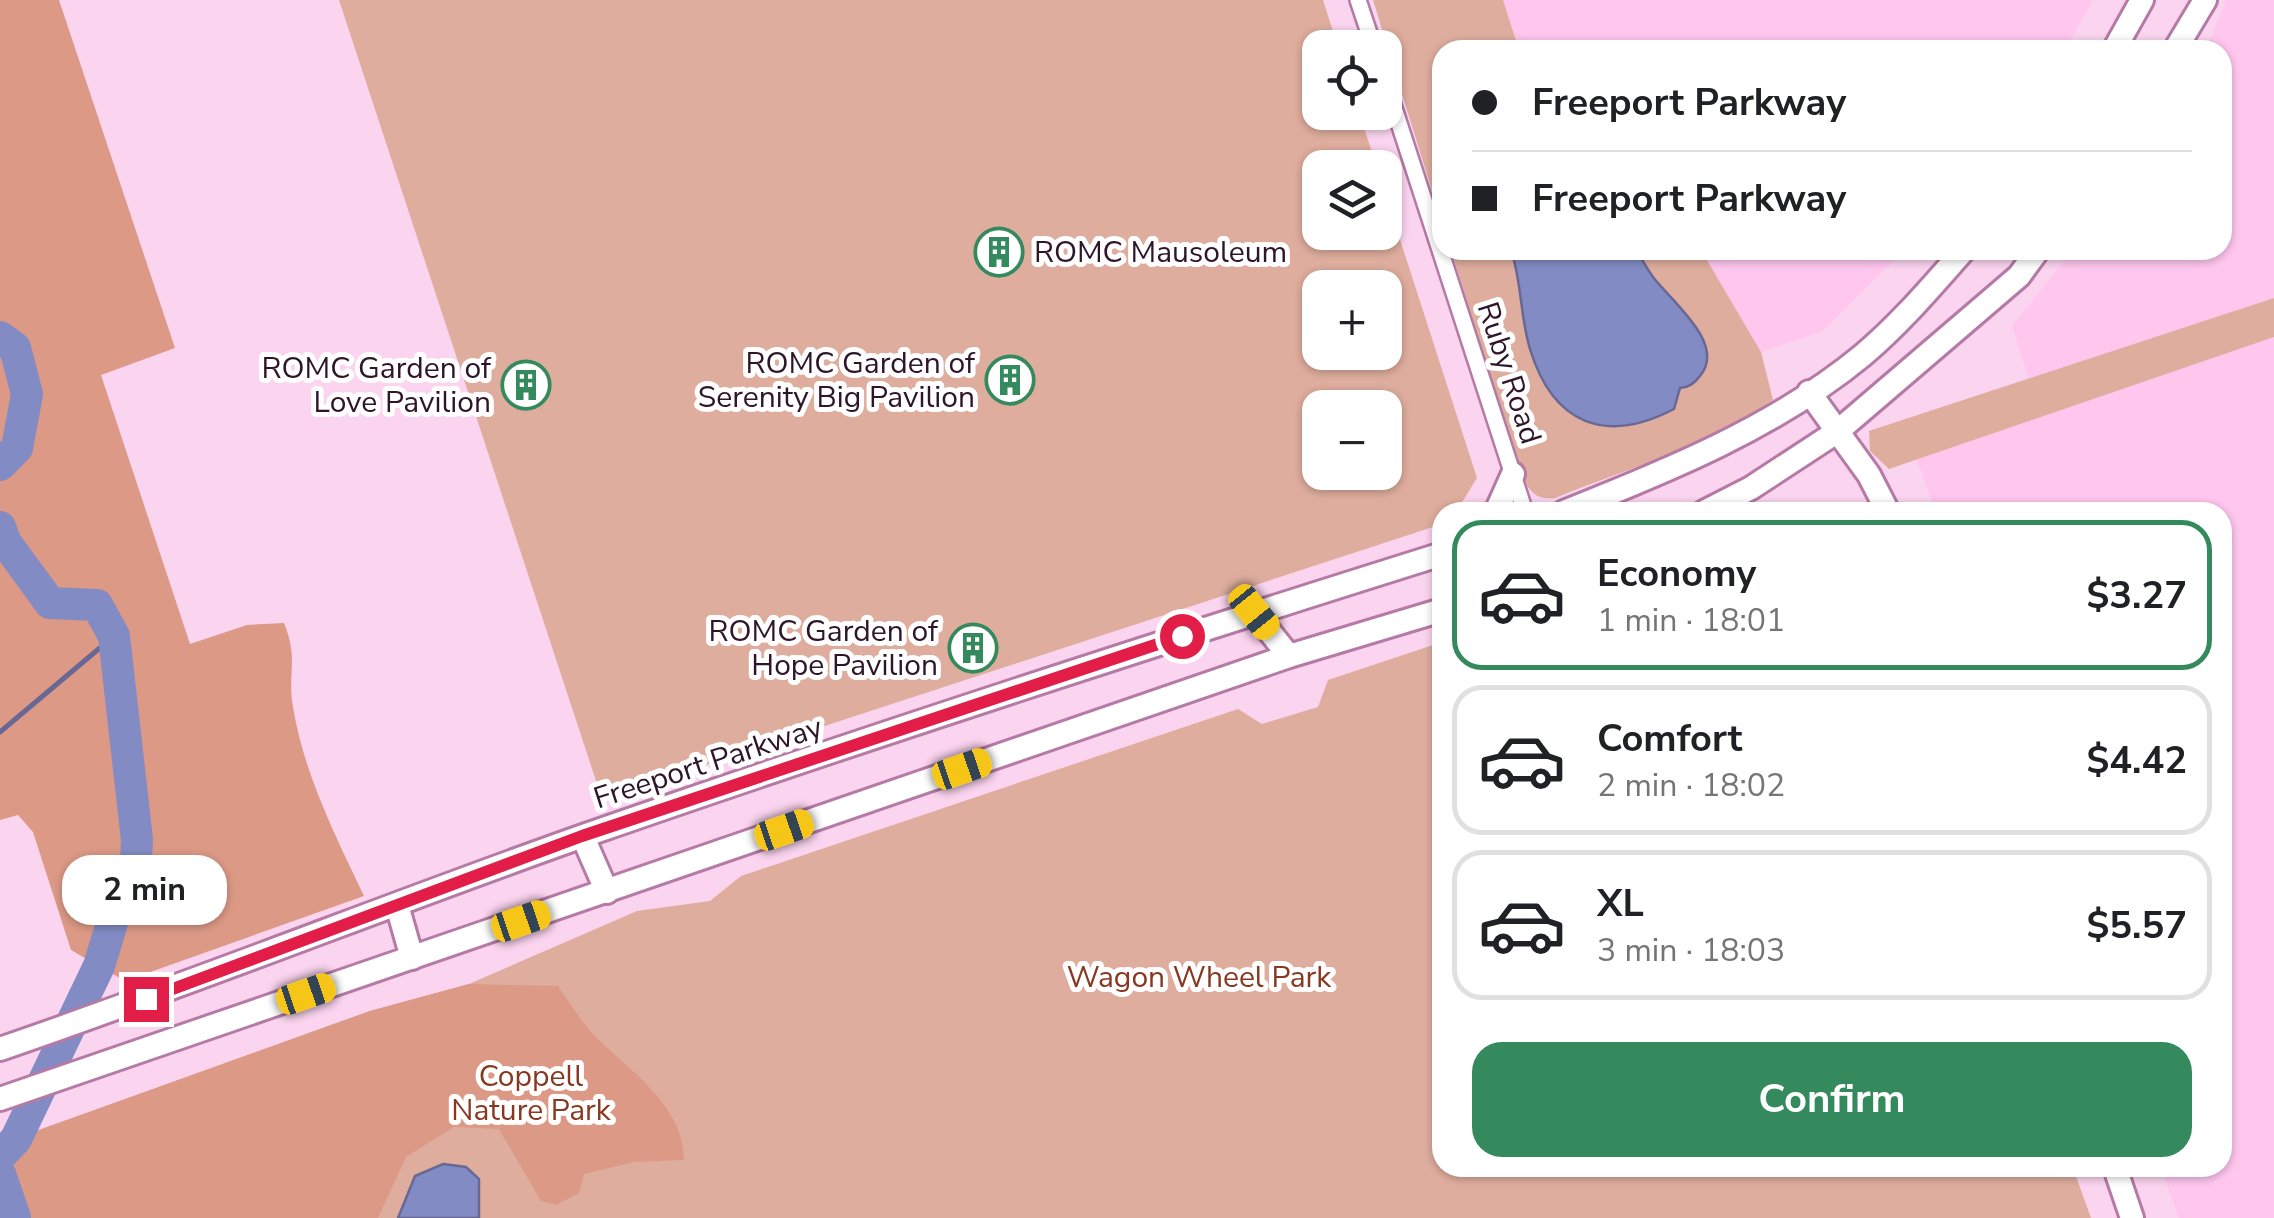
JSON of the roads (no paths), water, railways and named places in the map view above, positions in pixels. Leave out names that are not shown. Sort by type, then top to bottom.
[{"type":"main road","points":[[2120,40],[2142,0]]},
{"type":"main road","points":[[2181,40],[2205,0]]},
{"type":"main road","points":[[1587,502],[1732,439],[1810,392],[1860,357],[1906,316],[1955,260]]},
{"type":"main road","points":[[1724,502],[1838,431],[2020,276],[2031,260]]},
{"type":"main road","points":[[1810,392],[1869,474],[1883,502]]},
{"type":"main road","points":[[1500,502],[1513,474]]},
{"type":"main road","name":"Freeport Parkway","points":[[0,1049],[146,999],[582,836],[1254,612],[1432,557]]},
{"type":"main road","points":[[1254,612],[1289,656]]},
{"type":"main road","points":[[1254,612],[1259,666]]},
{"type":"main road","points":[[0,1098],[1259,666],[1432,613]]},
{"type":"main road","points":[[582,836],[607,892]]},
{"type":"main road","points":[[397,906],[412,958]]},
{"type":"main road","points":[[2118,1177],[2132,1218]]},
{"type":"street","points":[[1358,0],[1368,30]]},
{"type":"street","name":"Ruby Road","points":[[1401,130],[1432,225]]},
{"type":"street","name":"Ruby Road","points":[[1443,260],[1522,502]]},
{"type":"water","points":[[1514,260],[1642,260],[1702,337],[1707,350],[1700,376],[1691,385],[1680,388],[1674,409],[1649,420],[1604,426],[1585,421],[1552,395],[1540,375],[1524,325]]},
{"type":"water","points":[[443,1164],[466,1167],[479,1179],[479,1218],[398,1218],[415,1176]]},
{"type":"waterway","points":[[0,337],[15,348],[27,394],[17,448],[0,465]]},
{"type":"waterway","points":[[0,527],[6,543],[50,603],[97,605],[114,636],[137,840],[135,877],[118,903],[99,966],[16,1139],[0,1156]]},
{"type":"waterway","points":[[0,732],[114,636]]},
{"type":"waterway","points":[[0,1174],[15,1218]]},
{"type":"place","name":"ROMC Mausoleum","points":[[999,252]]},
{"type":"place","name":"ROMC Garden of Serenity Big Pavilion","points":[[1010,380]]},
{"type":"place","name":"ROMC Garden of Love Pavilion","points":[[526,385]]},
{"type":"place","name":"ROMC Garden of Hope Pavilion","points":[[973,648]]},
{"type":"park label","name":"Wagon Wheel Park","points":[[1199,977]]},
{"type":"park label","name":"Coppell Nature Park","points":[[531,1093]]}]
